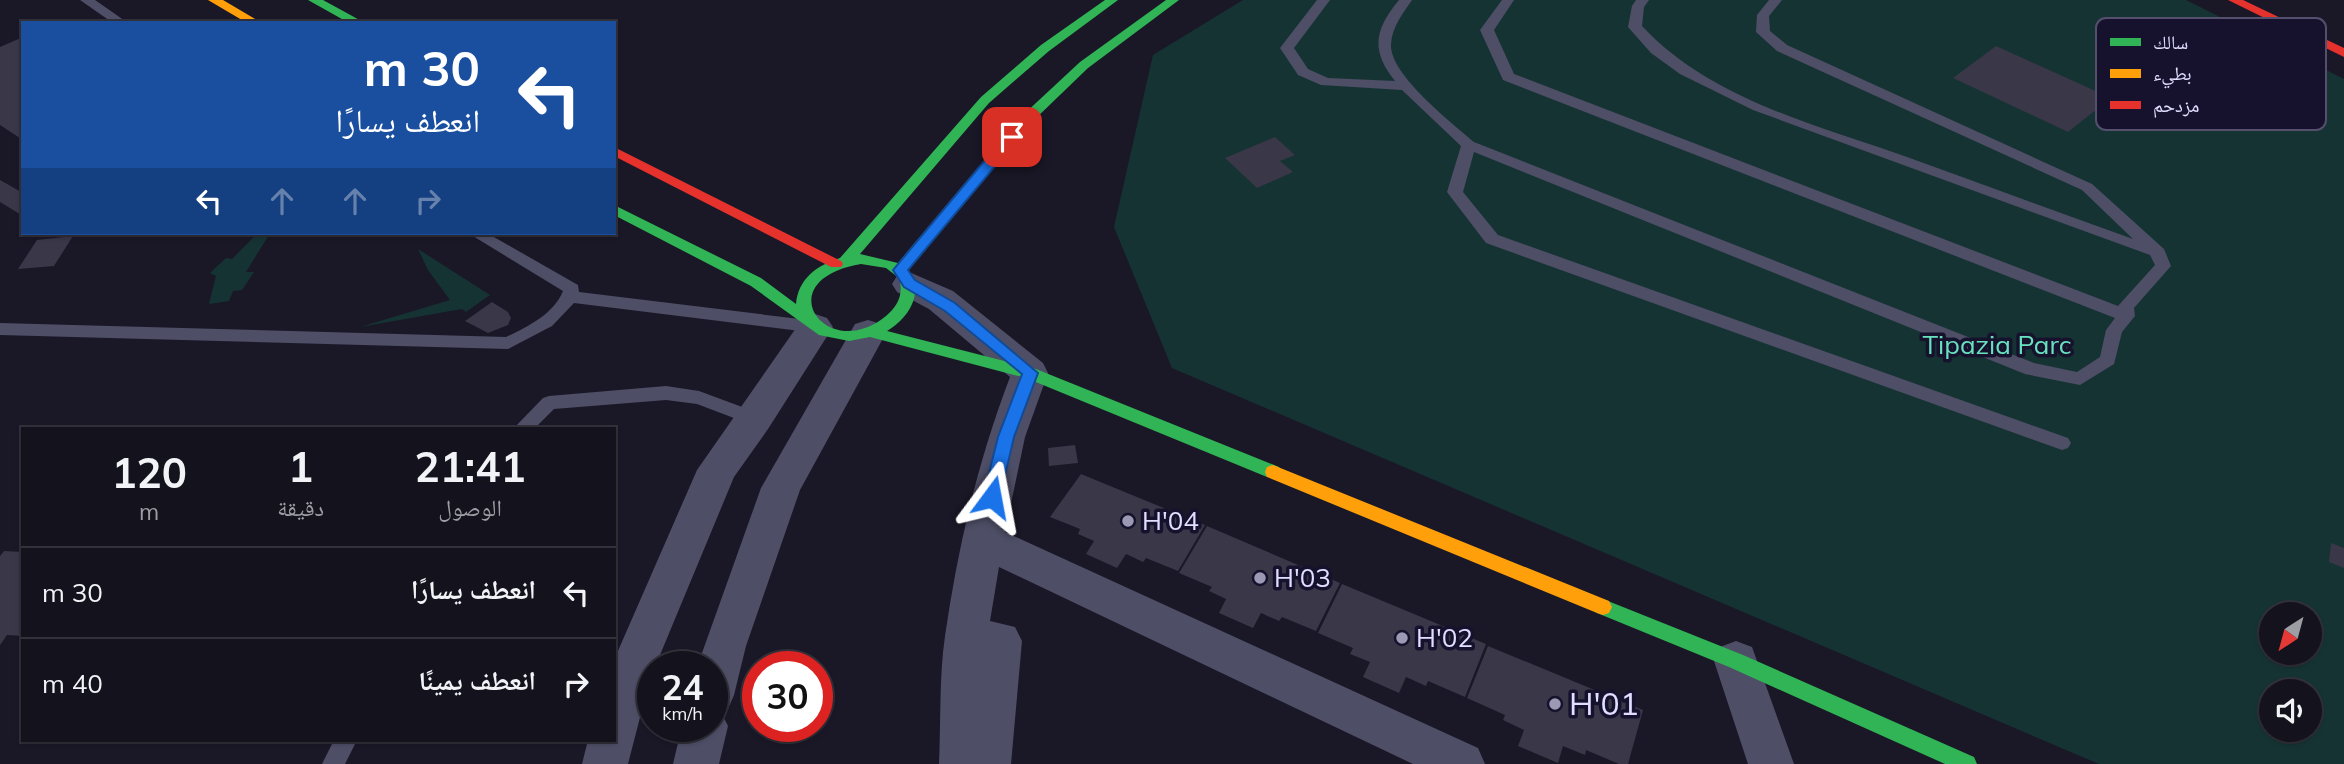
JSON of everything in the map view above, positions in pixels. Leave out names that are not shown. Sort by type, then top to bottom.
[{"type":"street","points":[[214,0],[252,21]]},
{"type":"street","points":[[314,0],[355,21]]},
{"type":"street","points":[[841,263],[985,100],[1045,48],[1112,0]]},
{"type":"street","points":[[905,277],[1028,118],[1084,65],[1172,0]]},
{"type":"street","points":[[2234,0],[2271,18]]},
{"type":"street","points":[[2326,44],[2344,53]]},
{"type":"street","points":[[616,152],[841,263]]},
{"type":"street","points":[[616,210],[756,282],[810,323],[840,334],[870,332],[1030,373],[1736,661],[1967,764]]},
{"type":"street","points":[[810,323],[801,307],[802,294],[821,272],[841,263],[876,260],[950,307],[1030,373]]},
{"type":"street","points":[[723,651],[781,488],[870,332],[886,325],[907,306],[911,294],[905,277]]},
{"type":"street","points":[[616,723],[632,670],[717,470],[755,419],[810,323]]},
{"type":"street","points":[[962,764],[966,638],[1006,437],[1030,373]]},
{"type":"street","points":[[984,541],[1462,764]]},
{"type":"street","points":[[966,638],[1000,641],[988,764]]},
{"type":"street","points":[[1736,661],[1771,764]]},
{"type":"street","points":[[604,764],[610,742]]},
{"type":"street","points":[[696,764],[701,742]]},
{"type":"lane","points":[[86,0],[119,21]]},
{"type":"lane","points":[[1324,0],[1287,48],[1303,72],[1326,82],[1408,86]]},
{"type":"lane","points":[[1406,0],[1394,12],[1384,48],[1392,68],[1429,112],[1469,145],[2031,369],[2080,379],[2108,360],[2114,330],[2127,316],[2126,307],[2163,266],[2158,253],[2087,187],[1782,48],[1763,32],[1763,15],[1776,0]]},
{"type":"lane","points":[[1508,0],[1487,30],[1508,77],[2127,316]]},
{"type":"lane","points":[[1643,0],[1638,6],[1635,27],[1647,44],[1667,61],[1724,92],[1797,122],[2158,253]]},
{"type":"lane","points":[[1469,145],[1455,192],[1492,239],[2062,443]]},
{"type":"lane","points":[[0,330],[508,343],[540,327],[570,297],[572,289],[479,235]]},
{"type":"lane","points":[[570,297],[810,323]]},
{"type":"lane","points":[[524,427],[549,403],[666,394],[699,398],[755,419]]},
{"type":"lane","points":[[333,764],[345,742]]},
{"type":"green space","name":"Tipazia Parc","points":[[1243,0],[2186,0],[2222,18],[2096,18],[2096,130],[2326,130],[2326,70],[2344,79],[2344,764],[2099,764],[1172,368],[1114,227],[1153,55]]},
{"type":"green space","points":[[256,235],[269,235],[246,272],[254,272],[242,290],[233,291],[229,301],[209,304],[216,276],[210,273],[226,258],[232,259]]},
{"type":"green space","points":[[418,249],[490,295],[466,312],[462,309],[360,327],[450,300],[428,270]]},
{"type":"building","points":[[21,38],[21,139],[0,125],[0,47]]},
{"type":"building","points":[[1996,46],[2096,91],[2096,110],[2068,132],[1953,78]]},
{"type":"building","points":[[1275,137],[1295,155],[1280,161],[1293,172],[1257,188],[1225,158]]},
{"type":"building","points":[[0,180],[21,192],[21,215],[0,202]]},
{"type":"building","points":[[73,236],[54,266],[18,269],[37,240]]},
{"type":"building","points":[[492,302],[508,312],[511,318],[508,325],[488,333],[465,321]]},
{"type":"building","points":[[1075,445],[1078,463],[1049,466],[1048,448]]},
{"type":"building","name":"H'04","points":[[1081,474],[1205,525],[1178,571],[1146,558],[1143,562],[1126,554],[1117,568],[1086,554],[1094,541],[1078,534],[1080,529],[1050,517]]},
{"type":"building","name":"H'03","points":[[1207,526],[1340,583],[1316,631],[1282,617],[1279,621],[1261,613],[1253,628],[1219,613],[1226,599],[1209,591],[1212,587],[1179,573]]},
{"type":"building","points":[[2331,543],[2344,548],[2344,568],[2329,562]]},
{"type":"building","points":[[4,551],[21,552],[21,636],[7,635],[0,645],[0,556]]},
{"type":"building","name":"H'02","points":[[1342,584],[1486,644],[1465,697],[1428,681],[1426,686],[1406,677],[1399,693],[1363,677],[1370,662],[1350,654],[1353,648],[1318,633]]},
{"type":"building","name":"H'01","points":[[1488,646],[1643,710],[1628,764],[1619,764],[1586,750],[1585,755],[1563,746],[1558,763],[1518,746],[1524,730],[1503,720],[1505,715],[1467,698]]},
{"type":"traffic: fast","points":[[314,0],[355,21]]},
{"type":"traffic: fast","points":[[845,262],[985,100],[1045,48],[1112,0]]},
{"type":"traffic: fast","points":[[900,270],[1028,118],[1084,65],[1173,0]]},
{"type":"traffic: fast","points":[[616,210],[756,282],[805,318]]},
{"type":"traffic: fast","points":[[861,259],[891,265],[905,275],[909,291],[903,307],[886,325],[862,334],[836,335],[814,325],[804,310],[805,292],[810,284],[816,276],[829,268],[861,259]]},
{"type":"traffic: fast","points":[[871,332],[1030,373],[1273,472]]},
{"type":"traffic: fast","points":[[1603,607],[1736,661],[1967,764]]},
{"type":"traffic: slow","points":[[214,0],[252,21]]},
{"type":"traffic: slow","points":[[1273,472],[1603,607]]},
{"type":"traffic: jam","points":[[2234,0],[2271,18]]},
{"type":"traffic: jam","points":[[2326,44],[2344,53]]},
{"type":"traffic: jam","points":[[616,152],[836,264]]},
{"type":"place","name":"H'04","points":[[1128,521]]},
{"type":"place","name":"H'03","points":[[1260,578]]},
{"type":"place","name":"H'02","points":[[1402,638]]},
{"type":"place","name":"H'01","points":[[1555,704]]},
{"type":"route","points":[[992,497],[1006,437],[1030,373],[950,307],[909,284],[900,270],[1012,137]]}]
